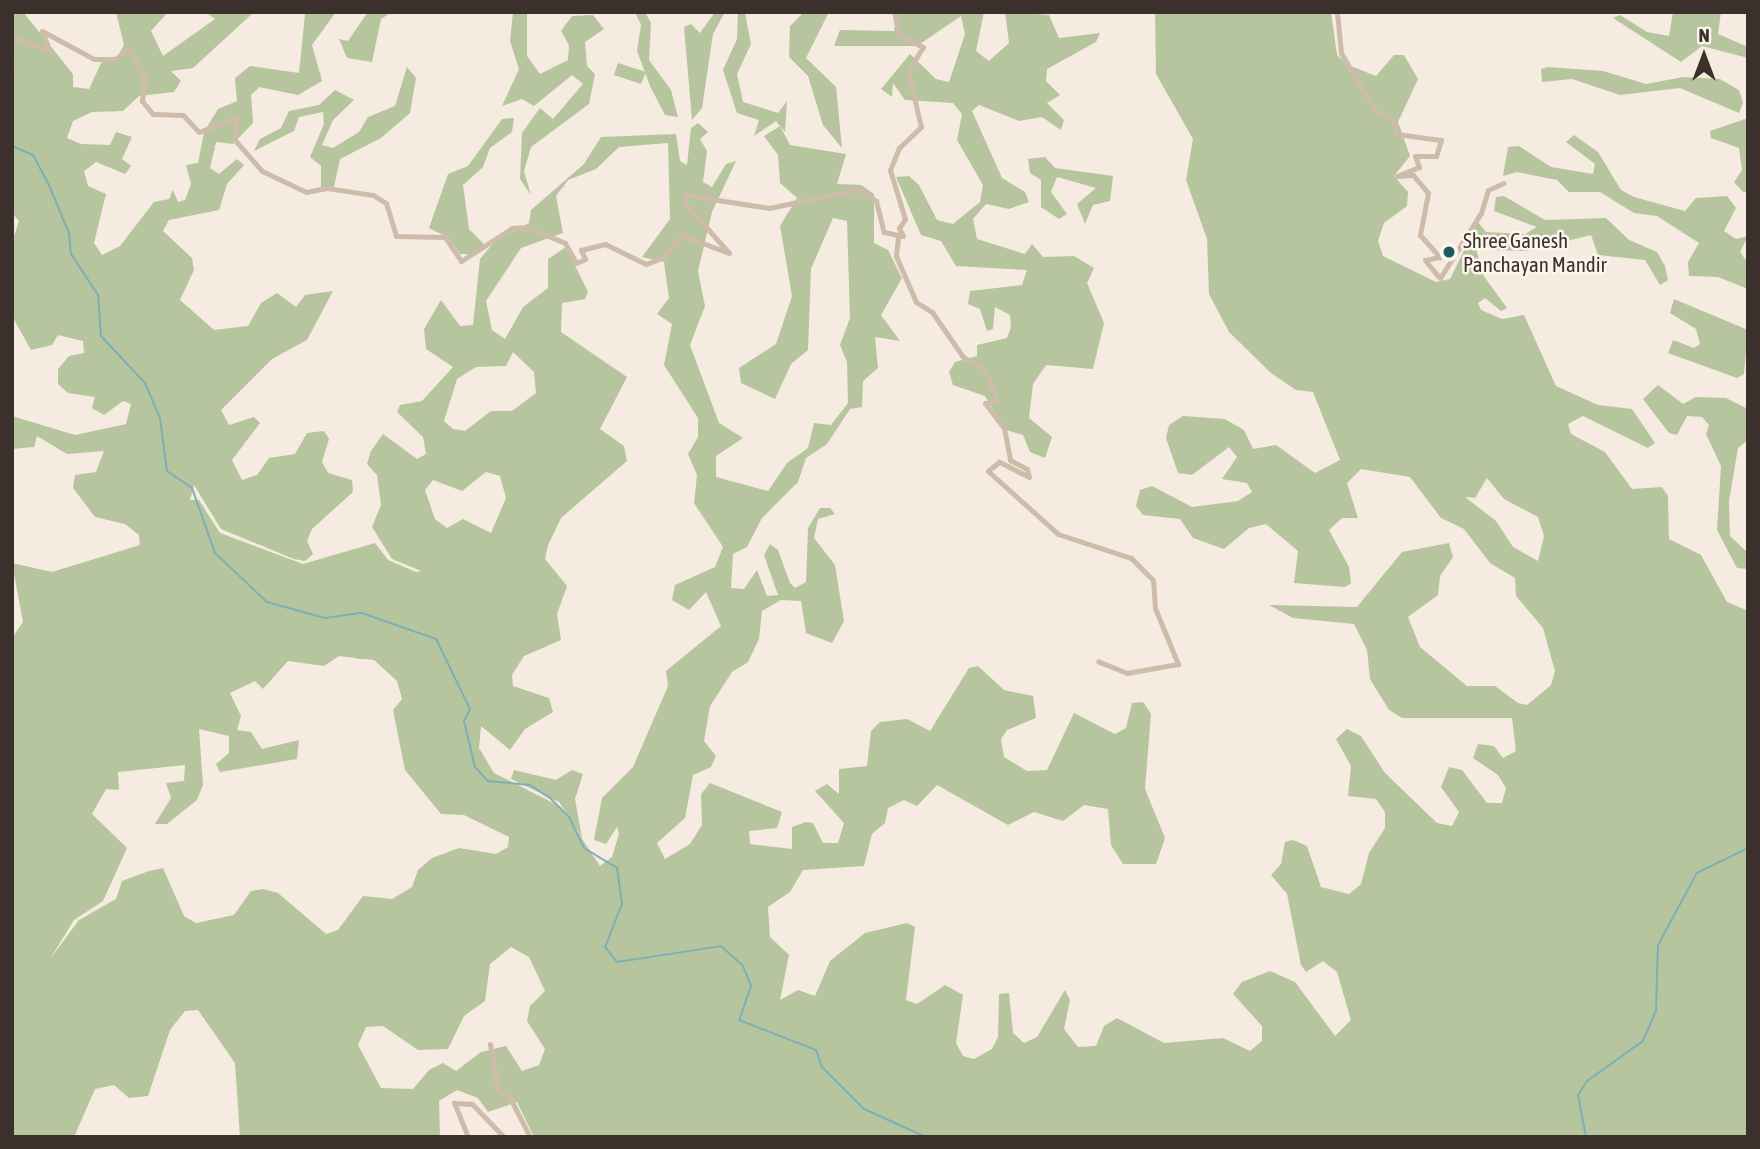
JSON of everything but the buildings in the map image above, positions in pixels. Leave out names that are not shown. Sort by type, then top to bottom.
[{"type":"street","points":[[894,12],[899,35],[923,47],[908,71],[921,127],[899,148],[890,170],[905,219],[898,237],[896,256],[916,302],[932,312],[963,357],[985,369],[997,402],[985,403],[1004,428],[1010,460],[1029,477],[999,462],[988,471],[1058,534],[1131,558],[1153,580],[1156,608],[1178,664],[1127,673],[1098,661]]},
{"type":"street","points":[[1337,12],[1341,53],[1375,110],[1393,120],[1396,134],[1441,140],[1436,156],[1415,156],[1419,167],[1397,176],[1413,175],[1429,193],[1420,235],[1440,257],[1425,260],[1439,277],[1481,213],[1489,190],[1504,183]]},
{"type":"street","points":[[12,36],[50,52],[42,31],[94,59],[115,59],[129,49],[145,79],[142,100],[153,114],[183,115],[199,132],[237,117],[233,139],[262,171],[306,192],[327,188],[373,195],[386,203],[396,236],[445,237],[461,261],[519,227],[560,239],[576,263],[585,259],[581,250],[599,244],[652,263],[681,235],[729,253],[684,202],[686,195],[769,208],[859,189],[876,201],[884,232],[898,237]]},
{"type":"street","points":[[490,1044],[498,1090],[510,1098],[530,1137]]},
{"type":"street","points":[[468,1137],[454,1103],[472,1104],[504,1137]]},
{"type":"green space","points":[[12,12],[23,12],[73,74],[73,87],[89,89],[102,61],[116,59],[124,45],[116,12],[168,12],[151,31],[163,56],[215,19],[205,12],[254,12],[193,68],[171,71],[181,81],[174,92],[139,96],[123,111],[92,112],[73,121],[67,138],[81,144],[110,145],[116,132],[132,137],[122,159],[131,166],[125,174],[96,162],[84,171],[88,186],[106,194],[94,243],[102,255],[120,246],[154,202],[169,199],[173,190],[178,202],[185,200],[191,184],[186,165],[198,163],[204,132],[218,109],[237,101],[235,78],[250,66],[299,73],[305,14],[336,12],[312,45],[322,81],[298,95],[259,87],[251,95],[253,123],[233,144],[216,142],[210,168],[219,174],[237,159],[244,165],[227,184],[219,210],[169,220],[163,231],[192,258],[194,270],[180,300],[214,330],[248,326],[261,303],[277,293],[296,307],[305,295],[333,291],[307,340],[272,359],[221,410],[229,425],[254,417],[260,423],[232,460],[242,480],[257,475],[269,458],[295,454],[307,433],[324,431],[329,439],[322,462],[328,473],[352,480],[353,492],[312,529],[307,541],[313,554],[305,561],[221,529],[194,485],[190,500],[199,500],[220,533],[303,564],[375,543],[388,560],[416,572],[421,571],[392,559],[372,527],[381,505],[377,475],[367,464],[371,451],[383,434],[417,459],[426,454],[423,437],[397,412],[400,405],[422,401],[453,367],[426,349],[424,329],[441,300],[460,326],[473,325],[480,259],[495,241],[529,223],[531,210],[584,164],[601,137],[676,134],[680,161],[687,165],[691,128],[698,123],[708,132],[700,139],[707,151],[703,182],[712,187],[726,164],[736,161],[712,212],[698,271],[705,306],[690,345],[719,423],[743,438],[716,456],[716,477],[768,491],[787,463],[808,448],[814,423],[831,425],[848,403],[847,362],[840,345],[850,318],[847,221],[833,218],[811,269],[808,350],[791,364],[775,399],[741,383],[739,368],[776,344],[792,296],[780,226],[797,198],[780,183],[778,155],[764,136],[780,126],[790,145],[846,154],[837,184],[861,185],[874,194],[874,243],[888,250],[902,278],[881,315],[900,341],[875,337],[878,368],[863,381],[862,407],[850,409],[827,444],[806,458],[798,482],[762,518],[747,547],[733,554],[731,588],[744,589],[757,570],[767,596],[778,595],[764,555],[770,544],[778,550],[790,583],[795,588],[806,582],[808,528],[820,508],[830,508],[835,514],[818,519],[814,538],[835,565],[844,621],[832,643],[806,633],[801,601],[781,600],[762,611],[759,639],[748,662],[732,672],[710,706],[704,741],[716,756],[711,767],[693,775],[685,818],[657,843],[665,859],[690,844],[702,825],[701,794],[710,783],[782,812],[777,828],[749,831],[750,844],[792,849],[792,827],[806,822],[813,823],[823,843],[838,843],[844,823],[815,791],[827,784],[839,794],[839,769],[867,766],[871,731],[880,722],[907,719],[930,731],[969,668],[978,666],[1004,690],[1033,696],[1036,718],[1007,730],[1001,739],[1004,757],[1027,771],[1047,770],[1074,713],[1115,734],[1126,728],[1132,703],[1143,702],[1151,714],[1145,789],[1165,838],[1156,864],[1123,864],[1111,845],[1108,809],[1084,805],[1063,821],[1034,812],[1008,825],[937,785],[917,806],[904,800],[888,808],[885,823],[872,834],[864,866],[803,870],[790,892],[768,907],[770,937],[789,955],[780,1000],[798,990],[815,996],[830,961],[865,933],[907,923],[915,927],[906,1000],[917,1004],[945,985],[963,995],[956,1043],[963,1056],[974,1059],[992,1049],[998,1037],[999,994],[1009,993],[1013,1033],[1024,1043],[1037,1037],[1065,990],[1070,1000],[1064,1029],[1078,1047],[1096,1046],[1104,1026],[1117,1018],[1164,1043],[1223,1038],[1250,1051],[1262,1041],[1262,1026],[1233,994],[1242,982],[1270,971],[1295,982],[1335,1036],[1351,1020],[1337,972],[1323,961],[1306,972],[1301,965],[1287,894],[1271,875],[1281,864],[1285,842],[1293,840],[1307,846],[1321,887],[1349,894],[1361,884],[1369,853],[1385,828],[1385,812],[1376,799],[1348,796],[1351,766],[1336,739],[1347,729],[1361,736],[1385,773],[1437,823],[1452,826],[1459,812],[1441,787],[1449,767],[1462,770],[1487,803],[1502,803],[1506,788],[1498,775],[1473,758],[1478,744],[1494,746],[1503,758],[1516,751],[1512,718],[1402,718],[1389,710],[1370,679],[1367,650],[1354,624],[1293,618],[1269,605],[1357,607],[1402,552],[1449,543],[1453,557],[1440,576],[1438,595],[1408,617],[1420,647],[1467,686],[1495,686],[1518,703],[1527,705],[1551,685],[1555,671],[1543,628],[1516,596],[1515,578],[1490,563],[1464,529],[1441,518],[1410,477],[1361,469],[1347,483],[1358,518],[1342,518],[1329,530],[1349,567],[1351,583],[1345,587],[1294,583],[1298,551],[1266,524],[1249,528],[1224,549],[1193,538],[1180,519],[1143,515],[1136,506],[1140,490],[1152,486],[1192,507],[1238,501],[1252,492],[1247,483],[1222,479],[1237,457],[1229,447],[1192,475],[1178,473],[1166,438],[1169,425],[1183,416],[1225,419],[1244,430],[1253,449],[1276,445],[1315,473],[1340,460],[1313,392],[1296,390],[1271,373],[1229,332],[1209,294],[1207,239],[1186,180],[1193,139],[1156,74],[1155,12],[1331,12],[1337,55],[1348,65],[1376,76],[1394,55],[1404,55],[1418,79],[1398,122],[1410,156],[1394,176],[1408,192],[1407,206],[1384,223],[1378,241],[1383,256],[1436,282],[1450,279],[1478,222],[1486,232],[1525,234],[1537,227],[1494,211],[1496,197],[1504,196],[1545,220],[1606,218],[1629,240],[1657,252],[1665,266],[1668,280],[1660,285],[1645,260],[1598,255],[1591,235],[1527,251],[1496,250],[1479,237],[1475,244],[1483,275],[1507,308],[1501,311],[1485,298],[1478,303],[1481,310],[1502,319],[1524,315],[1556,386],[1598,405],[1632,409],[1655,443],[1648,448],[1583,416],[1568,424],[1571,434],[1605,452],[1632,489],[1662,487],[1668,496],[1669,539],[1701,555],[1727,602],[1748,611],[1748,1137],[534,1137],[517,1102],[488,1112],[478,1098],[457,1090],[439,1101],[440,1137],[240,1137],[235,1063],[198,1010],[185,1011],[170,1030],[148,1096],[129,1098],[114,1085],[95,1089],[74,1137],[12,1137],[12,638],[23,622],[12,563],[52,572],[140,545],[139,535],[125,524],[95,517],[73,488],[75,475],[96,472],[104,451],[67,454],[37,436],[34,447],[12,449],[12,416],[75,435],[126,424],[131,404],[123,401],[104,415],[92,408],[95,397],[68,393],[58,384],[58,369],[69,356],[84,353],[83,341],[58,335],[52,345],[31,350],[12,316],[12,242],[19,221],[12,213]],"holes":[[[668,143],[670,219],[642,257],[664,262],[669,298],[657,314],[672,324],[664,365],[698,418],[698,437],[688,454],[697,475],[694,503],[723,547],[715,567],[675,585],[672,600],[689,610],[706,592],[721,626],[666,671],[668,686],[633,767],[602,798],[594,840],[606,844],[617,827],[619,834],[612,857],[600,866],[561,807],[494,773],[479,748],[481,726],[510,750],[525,729],[553,712],[549,698],[513,686],[512,675],[524,656],[561,640],[557,614],[567,586],[545,559],[548,545],[561,518],[627,461],[624,446],[600,429],[627,377],[561,332],[562,303],[585,299],[588,292],[566,247],[548,259],[548,288],[523,307],[505,339],[492,330],[486,301],[521,248],[563,233],[556,196],[568,180],[596,169],[619,147]],[[513,352],[534,372],[536,393],[512,411],[491,411],[465,431],[453,429],[444,421],[457,379],[476,367],[506,366]],[[486,472],[500,476],[506,498],[491,533],[463,519],[447,528],[435,519],[425,490],[433,480],[462,491]],[[1487,478],[1504,499],[1538,517],[1544,536],[1538,561],[1513,547],[1496,521],[1465,497],[1475,498]],[[339,656],[374,660],[397,681],[402,699],[393,710],[405,770],[441,814],[464,815],[509,837],[508,847],[496,854],[459,848],[432,858],[418,870],[412,887],[392,899],[363,896],[338,930],[326,934],[278,893],[263,889],[251,891],[234,915],[196,923],[184,916],[163,868],[149,871],[122,881],[116,899],[79,920],[50,959],[74,920],[103,901],[127,848],[92,814],[106,789],[119,790],[118,772],[185,765],[184,781],[166,783],[171,798],[155,824],[167,824],[197,800],[203,785],[199,729],[229,736],[229,753],[216,764],[220,772],[297,759],[299,740],[262,749],[251,732],[237,730],[241,716],[230,693],[255,681],[263,689],[288,661],[324,666]],[[511,947],[529,957],[545,991],[530,1006],[527,1021],[545,1049],[539,1065],[522,1071],[506,1046],[481,1052],[456,1071],[443,1063],[429,1070],[413,1089],[381,1088],[358,1045],[366,1027],[383,1026],[418,1050],[448,1049],[464,1016],[485,1001],[490,964]]]},
{"type":"green space","points":[[368,12],[392,12],[381,19],[372,62],[347,58],[339,39],[348,41]]},
{"type":"green space","points":[[513,12],[527,12],[527,56],[540,74],[568,60],[569,45],[561,31],[572,16],[593,15],[604,29],[585,42],[587,66],[595,74],[589,104],[531,147],[524,171],[531,195],[520,179],[522,133],[540,108],[553,119],[583,84],[572,75],[534,106],[522,99],[502,106],[519,69],[510,41]]},
{"type":"green space","points":[[635,12],[645,12],[651,23],[649,60],[671,90],[678,117],[665,115],[650,86],[637,51],[641,25]]},
{"type":"green space","points":[[715,12],[725,12],[713,34],[702,108],[692,120],[684,27],[691,24],[700,33]]},
{"type":"green space","points":[[738,12],[745,13],[751,44],[737,74],[743,102],[778,113],[787,101],[785,132],[776,121],[754,136],[759,120],[737,113],[723,70],[737,39]]},
{"type":"green space","points":[[804,12],[829,12],[806,58],[836,87],[842,148],[823,125],[808,76],[789,57],[790,26]]},
{"type":"green space","points":[[897,12],[984,12],[976,51],[989,61],[1009,43],[1005,12],[1049,15],[1059,38],[1100,33],[1096,42],[1047,69],[1046,81],[1060,95],[1047,103],[1064,120],[1061,130],[1042,117],[1019,121],[979,105],[972,111],[1002,178],[1025,192],[1029,202],[1009,209],[986,204],[973,219],[977,239],[1025,254],[1032,244],[1043,257],[1074,256],[1094,268],[1087,283],[1104,323],[1093,369],[1046,365],[1033,384],[1029,418],[1052,437],[1045,458],[1030,452],[1023,435],[1006,430],[985,396],[953,385],[949,372],[955,362],[977,356],[977,345],[1007,338],[1011,327],[1010,315],[995,307],[993,329],[987,331],[980,309],[968,304],[970,291],[1022,285],[1027,270],[956,266],[941,241],[921,235],[896,177],[909,176],[919,185],[937,220],[953,224],[980,202],[983,185],[957,140],[962,114],[953,103],[905,100],[893,83],[892,97],[881,89],[910,54],[936,79],[949,82],[965,34],[961,16],[917,46],[834,46],[840,30],[894,31]]},
{"type":"green space","points":[[1673,12],[1721,12],[1718,34],[1748,47],[1748,58],[1702,46],[1681,62],[1613,18],[1620,15],[1647,32],[1669,36]]},
{"type":"green space","points":[[618,63],[646,72],[641,84],[614,75]]},
{"type":"green space","points":[[407,67],[416,78],[410,113],[381,138],[340,159],[334,187],[321,190],[321,166],[310,157],[324,124],[323,112],[299,117],[294,131],[254,151],[260,139],[281,128],[289,111],[319,105],[335,90],[354,100],[333,120],[322,145],[333,148],[359,132],[368,117],[395,106]]},
{"type":"green space","points":[[1548,67],[1603,71],[1646,84],[1683,77],[1720,79],[1739,90],[1743,103],[1739,113],[1680,88],[1620,95],[1572,79],[1542,82],[1541,69]]},
{"type":"green space","points":[[514,118],[512,132],[490,148],[483,167],[463,185],[469,229],[484,244],[472,254],[460,254],[449,238],[429,228],[448,174],[468,166],[502,119]]},
{"type":"green space","points":[[1748,118],[1748,192],[1743,192],[1734,182],[1742,170],[1739,148],[1711,138],[1710,131]]},
{"type":"green space","points":[[1574,135],[1598,152],[1621,190],[1634,197],[1685,211],[1696,198],[1727,196],[1736,208],[1724,231],[1736,239],[1748,236],[1740,252],[1748,263],[1748,289],[1718,277],[1689,276],[1688,262],[1699,243],[1657,216],[1634,213],[1600,192],[1569,192],[1557,180],[1517,172],[1503,176],[1508,147],[1519,146],[1551,167],[1593,174],[1595,164],[1566,142]]},
{"type":"green space","points":[[1045,157],[1055,168],[1113,176],[1110,201],[1093,205],[1085,224],[1077,204],[1096,188],[1057,177],[1051,192],[1067,214],[1059,219],[1041,207],[1041,180],[1030,173],[1028,159]]},
{"type":"green space","points":[[1674,299],[1748,330],[1744,374],[1737,378],[1668,353],[1673,340],[1694,348],[1700,344],[1696,329],[1670,313]]},
{"type":"green space","points":[[1658,385],[1683,404],[1696,397],[1726,398],[1748,409],[1748,440],[1738,448],[1729,501],[1730,536],[1747,552],[1748,569],[1737,568],[1717,530],[1721,466],[1706,434],[1709,425],[1702,417],[1687,416],[1677,435],[1669,433],[1643,399]]},
{"type":"green space","points":[[514,770],[556,780],[572,770],[583,774],[575,799],[582,838],[559,802],[511,779]]},
{"type":"waterway","points":[[12,146],[33,155],[49,185],[69,233],[71,254],[98,295],[101,336],[145,383],[160,418],[167,471],[192,488],[215,553],[267,602],[325,618],[362,613],[436,639],[470,709],[464,721],[475,767],[488,781],[530,785],[550,798],[569,817],[584,848],[617,868],[622,904],[605,947],[617,962],[721,946],[743,966],[751,986],[739,1020],[816,1050],[822,1067],[864,1109],[926,1137]]},
{"type":"waterway","points":[[1586,1137],[1578,1095],[1587,1081],[1643,1041],[1656,1011],[1658,945],[1697,873],[1748,848]]},
{"type":"place","name":"Shree Ganesh Panchayan Mandir","points":[[1449,252]]}]
